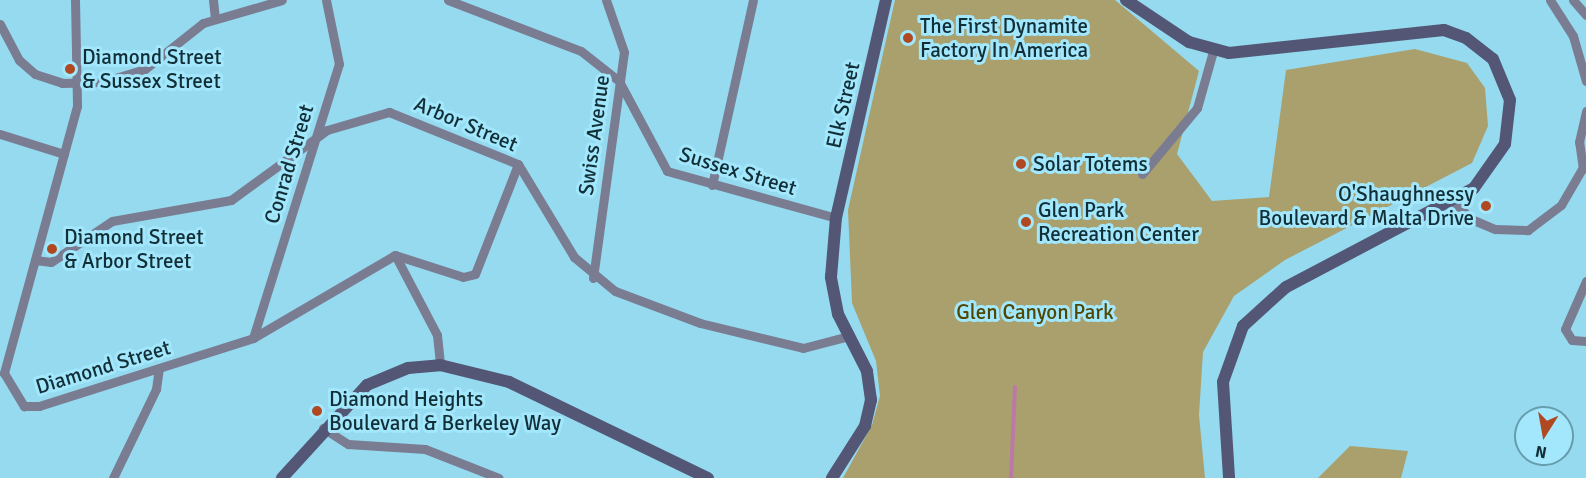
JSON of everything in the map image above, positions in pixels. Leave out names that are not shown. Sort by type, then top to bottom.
[{"type":"main road","name":"Elk Street","points":[[832,478],[865,426],[870,400],[867,371],[849,336],[832,289],[836,218],[886,0]]},
{"type":"main road","points":[[1126,0],[1151,21],[1213,51],[1239,53],[1418,28],[1444,30],[1478,45],[1504,79],[1509,124],[1490,171],[1454,202],[1286,287],[1251,316],[1232,347],[1223,382],[1229,478]]},
{"type":"main road","points":[[282,478],[322,428],[367,385],[408,368],[440,365],[508,382],[708,478]]},
{"type":"street","name":"Diamond Street","points":[[75,0],[78,83],[64,154],[36,260],[2,368],[20,403],[34,408],[253,338],[395,255]]},
{"type":"street","points":[[213,0],[215,19]]},
{"type":"street","points":[[0,24],[26,68],[46,80],[78,83],[118,79],[146,69],[191,30],[215,19],[282,0]]},
{"type":"street","name":"Conrad Street","points":[[253,338],[318,137],[341,56],[326,0]]},
{"type":"street","name":"Sussex Street","points":[[448,0],[573,46],[619,81],[667,171],[836,218]]},
{"type":"street","name":"Swiss Avenue","points":[[593,278],[624,52],[606,0]]},
{"type":"street","points":[[712,185],[753,0]]},
{"type":"street","points":[[1550,0],[1573,36],[1586,81]]},
{"type":"street","points":[[1573,0],[1586,15]]},
{"type":"street","points":[[1142,174],[1197,108],[1213,51]]},
{"type":"street","points":[[1454,202],[1472,219],[1495,229],[1528,230],[1552,216],[1585,167],[1579,142],[1586,111]]},
{"type":"street","name":"Arbor Street","points":[[36,260],[51,262],[112,221],[231,200],[337,125],[389,112],[518,164],[574,256],[593,278],[652,306],[756,338],[818,348],[849,336]]},
{"type":"street","points":[[0,134],[64,154]]},
{"type":"street","points":[[395,255],[463,277],[475,274],[518,164]]},
{"type":"street","points":[[1575,183],[1586,187]]},
{"type":"street","points":[[395,255],[437,335],[440,365]]},
{"type":"street","points":[[1586,280],[1565,322],[1572,340],[1586,341]]},
{"type":"street","points":[[113,478],[156,389],[159,368]]},
{"type":"street","points":[[322,428],[348,444],[425,449],[499,478]]},
{"type":"green space","name":"Glen Canyon Park","points":[[895,0],[1115,0],[1199,71],[1177,154],[1212,201],[1269,197],[1286,70],[1415,49],[1467,63],[1485,88],[1488,126],[1472,163],[1285,260],[1234,296],[1203,352],[1199,415],[1205,478],[843,478],[872,425],[880,396],[876,361],[852,303],[848,210]]},
{"type":"green space","points":[[1350,446],[1408,451],[1401,478],[1318,478]]},
{"type":"waterway","points":[[1011,478],[1015,387]]},
{"type":"place","name":"The First Dynamite Factory In America","points":[[908,38]]},
{"type":"place","name":"Diamond Street & Sussex Street","points":[[70,69]]},
{"type":"place","name":"Solar Totems","points":[[1021,164]]},
{"type":"place","name":"O'Shaughnessy Boulevard & Malta Drive","points":[[1486,206]]},
{"type":"place","name":"Glen Park Recreation Center","points":[[1026,222]]},
{"type":"place","name":"Diamond Street & Arbor Street","points":[[52,249]]},
{"type":"place","name":"Diamond Heights Boulevard & Berkeley Way","points":[[317,411]]}]
